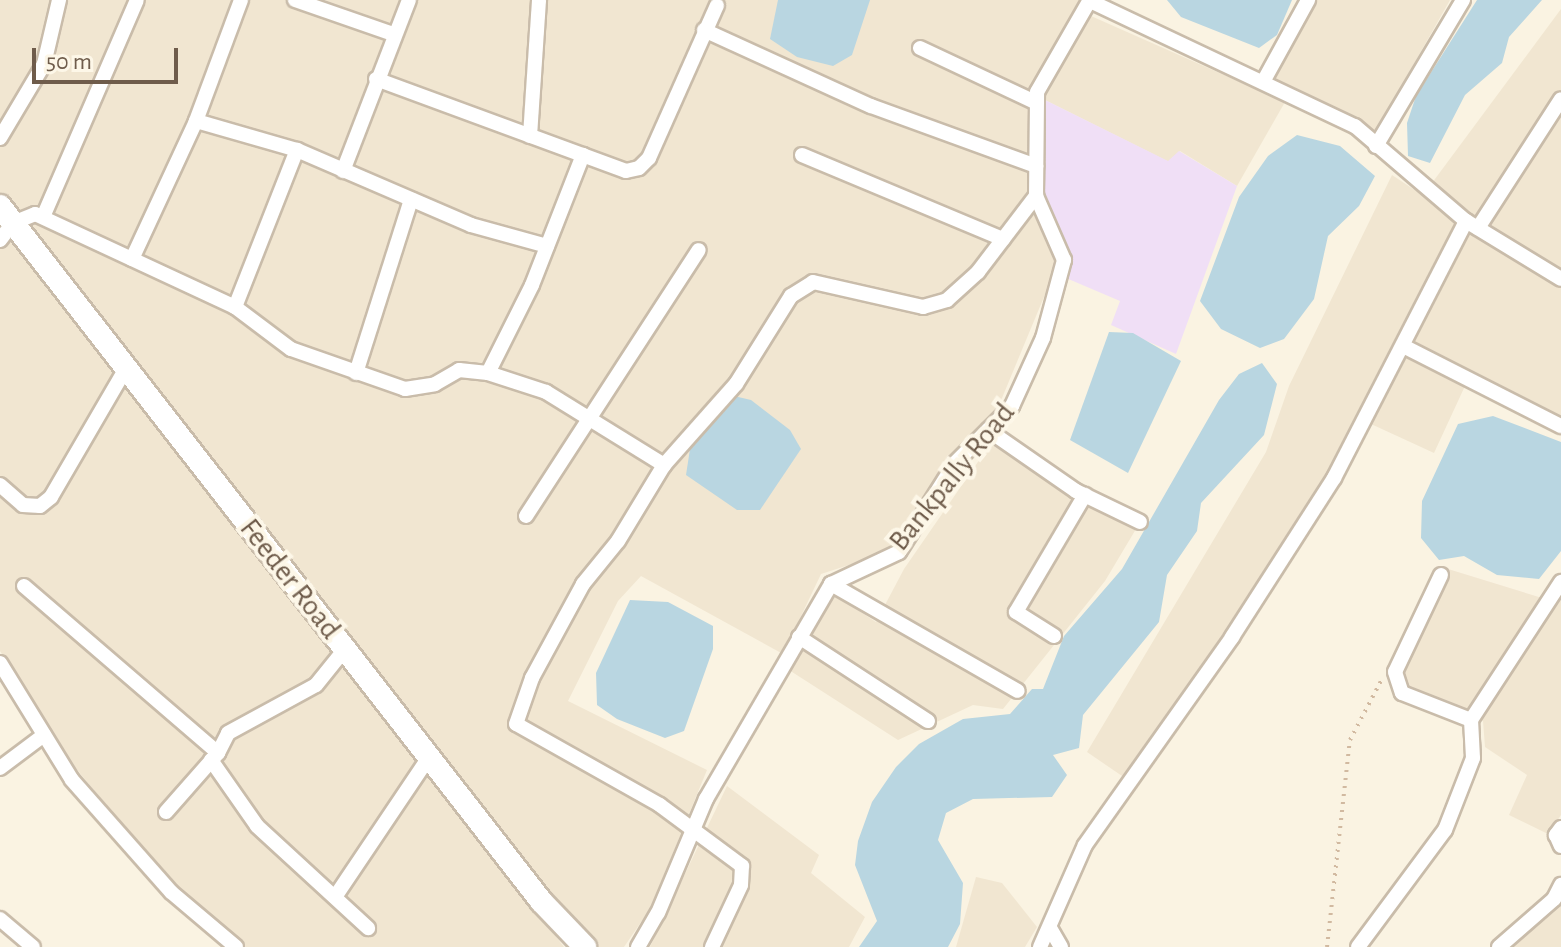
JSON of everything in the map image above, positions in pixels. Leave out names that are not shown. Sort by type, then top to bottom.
[{"type":"street","points":[[0,138],[44,64],[59,0]]},
{"type":"street","points":[[43,217],[137,0]]},
{"type":"street","points":[[132,259],[196,121],[241,0]]},
{"type":"street","points":[[295,0],[393,34]]},
{"type":"street","points":[[343,171],[393,34],[409,0]]},
{"type":"street","points":[[530,136],[539,0]]},
{"type":"street","points":[[1090,0],[1355,126],[1472,224],[1561,279]]},
{"type":"street","name":"Bankpally Road","points":[[831,584],[899,552],[955,463],[1012,406],[1043,338],[1064,260],[1036,196],[1037,92],[1090,0]]},
{"type":"street","points":[[1263,82],[1308,0]]},
{"type":"street","points":[[1376,146],[1463,0]]},
{"type":"street","points":[[376,79],[626,171],[639,168],[649,158],[714,2]]},
{"type":"street","points":[[704,30],[871,106],[1036,166]]},
{"type":"street","points":[[920,48],[1037,103]]},
{"type":"street","points":[[1040,947],[1085,845],[1232,637],[1334,478],[1472,224],[1555,121],[1561,99]]},
{"type":"street","points":[[196,121],[297,150],[471,225],[547,246]]},
{"type":"street","points":[[235,307],[297,150]]},
{"type":"street","points":[[488,373],[547,246],[583,155]]},
{"type":"street","points":[[802,155],[1003,239]]},
{"type":"street","points":[[712,947],[743,874],[742,866],[597,766],[516,724],[532,678],[583,584],[618,541],[664,465],[736,384],[791,296],[813,282],[923,307],[947,300],[1003,239],[1036,196]]},
{"type":"street","points":[[356,373],[411,200]]},
{"type":"street","points":[[4,223],[35,214],[43,217],[235,307],[291,349],[405,389],[435,384],[459,370],[488,373],[546,392],[664,465]]},
{"type":"street","name":"Feeder Road","points":[[4,223],[126,368],[541,901],[579,945]]},
{"type":"street","points":[[526,516],[699,250]]},
{"type":"street","points":[[1403,346],[1561,426]]},
{"type":"street","points":[[0,485],[23,505],[40,506],[51,497],[126,368]]},
{"type":"street","points":[[988,430],[1085,495],[1140,522]]},
{"type":"street","points":[[1054,636],[1016,612],[1085,495]]},
{"type":"street","points":[[1441,575],[1395,672],[1402,693],[1471,720]]},
{"type":"street","points":[[1358,947],[1445,830],[1473,758],[1471,720],[1561,582]]},
{"type":"street","points":[[638,947],[693,830],[831,584],[1018,691]]},
{"type":"street","points":[[24,586],[214,756],[257,826],[368,928]]},
{"type":"street","points":[[799,637],[928,721]]},
{"type":"street","points":[[166,812],[214,756],[228,733],[316,685],[345,649]]},
{"type":"street","points":[[0,663],[72,780],[171,892],[236,947]]},
{"type":"street","points":[[0,768],[44,735]]},
{"type":"street","points":[[335,897],[429,757]]},
{"type":"street","points":[[1561,828],[1556,835],[1561,846]]},
{"type":"street","points":[[1500,946],[1554,899],[1561,885]]},
{"type":"street","points":[[0,919],[33,947]]},
{"type":"street","points":[[1050,928],[1061,947]]},
{"type":"path","points":[[1327,947],[1350,740],[1379,681],[1395,672]]},
{"type":"shaded area","points":[[0,0],[1080,0],[1032,84],[1027,149],[1056,268],[997,410],[940,473],[889,552],[821,574],[783,654],[641,576],[618,601],[568,701],[707,770],[650,909],[624,947],[598,947],[548,899],[0,194]]},
{"type":"shaded area","points":[[1310,0],[1450,0],[1376,131],[1270,78]]},
{"type":"shaded area","points":[[1561,9],[1561,271],[1490,227],[1432,183]]},
{"type":"shaded area","points":[[1091,16],[1285,102],[1237,186],[1180,151],[1169,162],[1043,99]]},
{"type":"shaded area","points":[[1043,99],[1168,161],[1179,151],[1237,186],[1176,354],[1111,325],[1120,301],[1066,278],[1070,255],[1042,196]]},
{"type":"shaded area","points":[[1392,175],[1561,287],[1561,421],[1471,373],[1434,453],[1358,418],[1327,482],[1125,778],[1087,752],[1266,452],[1289,386]]},
{"type":"shaded area","points":[[0,216],[564,947],[245,947],[176,888],[73,765],[0,651]]},
{"type":"shaded area","points":[[991,443],[1136,529],[1105,581],[1003,709],[973,705],[898,740],[789,670],[833,594],[876,622],[904,569]]},
{"type":"shaded area","points":[[1448,569],[1552,601],[1561,589],[1561,815],[1548,834],[1509,815],[1527,775],[1485,747],[1483,721],[1409,688],[1400,673]]},
{"type":"shaded area","points":[[727,786],[819,855],[811,873],[865,917],[849,947],[650,947]]},
{"type":"shaded area","points":[[976,877],[1002,883],[1037,927],[1025,947],[956,947]]},
{"type":"shaded area","points":[[1561,899],[1561,947],[1508,947],[1554,912]]},
{"type":"water","points":[[778,0],[870,0],[852,55],[833,66],[797,57],[770,39]]},
{"type":"water","points":[[1167,0],[1292,0],[1277,35],[1259,48],[1181,17]]},
{"type":"water","points":[[1477,0],[1542,0],[1509,37],[1502,63],[1465,95],[1430,163],[1408,156],[1407,123],[1416,96]]},
{"type":"water","points":[[1297,135],[1340,146],[1375,176],[1359,206],[1328,236],[1314,299],[1284,339],[1260,348],[1221,329],[1200,301],[1239,197],[1268,156]]},
{"type":"water","points":[[1109,332],[1133,333],[1181,361],[1128,473],[1070,440]]},
{"type":"water","points":[[1262,363],[1277,384],[1264,435],[1201,503],[1197,531],[1167,575],[1159,622],[1083,715],[1079,748],[1053,755],[1067,775],[1052,797],[973,799],[946,813],[938,840],[963,883],[960,924],[948,947],[859,947],[877,921],[855,865],[858,841],[872,802],[896,767],[919,744],[963,719],[1010,714],[1032,689],[1043,689],[1064,636],[1122,569],[1219,400],[1239,374]]},
{"type":"water","points":[[734,396],[751,400],[790,430],[801,449],[760,510],[737,510],[686,475],[690,449]]},
{"type":"water","points":[[1493,416],[1561,442],[1561,551],[1539,579],[1497,575],[1464,556],[1439,560],[1421,538],[1422,501],[1458,424]]},
{"type":"water","points":[[630,600],[668,602],[713,626],[713,649],[684,731],[665,738],[617,719],[597,705],[596,673]]}]
